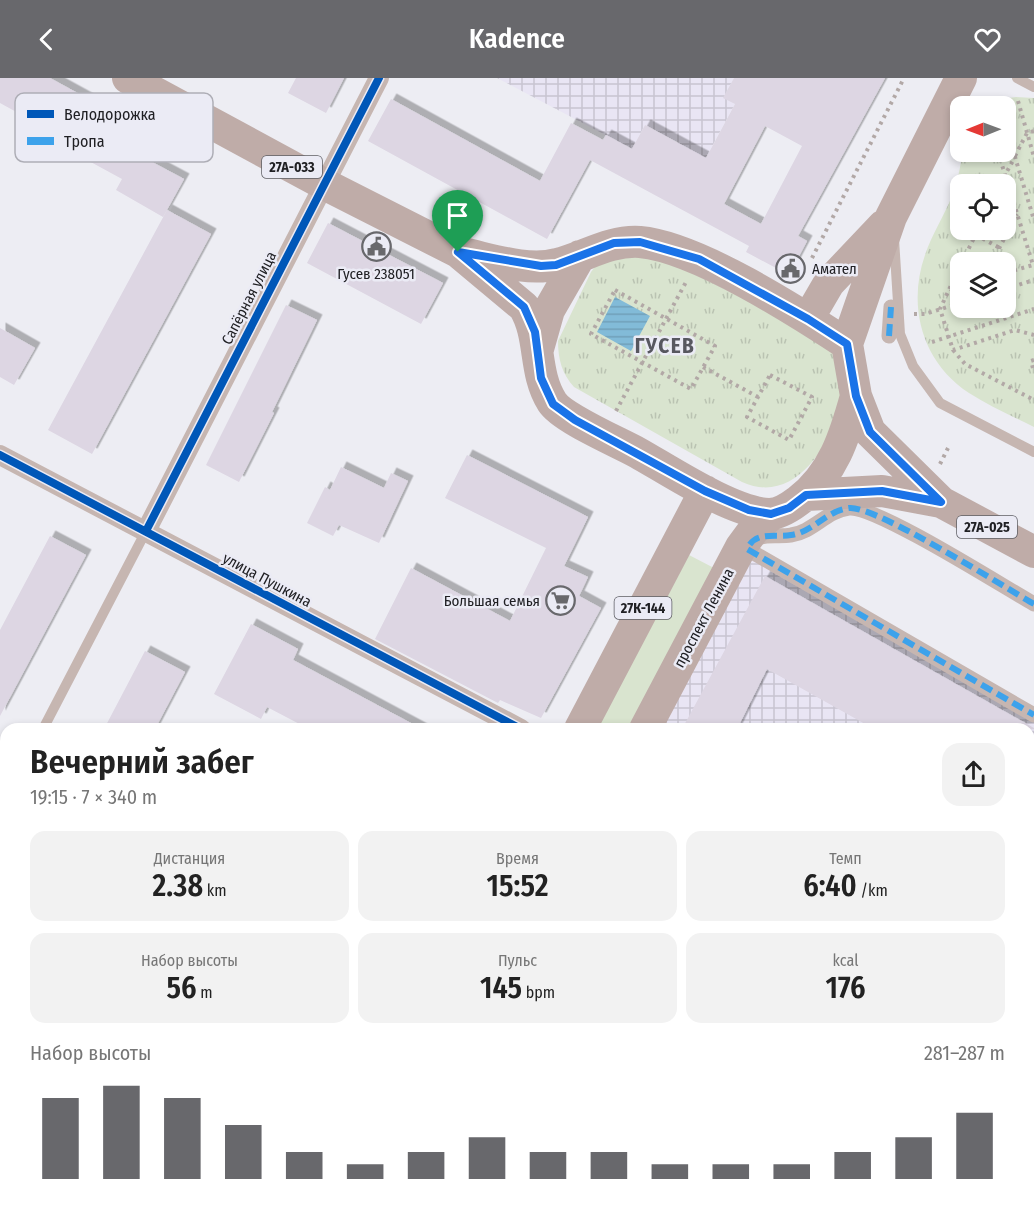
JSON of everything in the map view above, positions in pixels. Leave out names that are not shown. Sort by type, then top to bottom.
[{"type":"main road","name":"27А-033","points":[[128,78],[156,93]]},
{"type":"main road","points":[[806,495],[827,472],[844,437],[856,396],[847,344],[891,217],[961,78]]},
{"type":"main road","name":"27А-033","points":[[213,124],[322,183],[458,252]]},
{"type":"main road","points":[[808,319],[829,283],[891,217]]},
{"type":"main road","points":[[458,252],[541,266],[556,265],[614,243],[640,242],[699,259],[808,319],[847,344]]},
{"type":"main road","points":[[458,252],[524,307],[535,332],[541,378],[553,404],[575,420],[705,491],[749,510],[771,514]]},
{"type":"main road","points":[[537,350],[549,310],[580,256]]},
{"type":"main road","name":"27А-025","points":[[856,396],[870,432],[941,502],[1034,552]]},
{"type":"main road","name":"27К-144","points":[[583,723],[705,491]]},
{"type":"main road","name":"27А-025","points":[[806,495],[882,491],[941,502]]},
{"type":"main road","name":"проспект Ленина","points":[[648,723],[741,547],[754,528],[771,514],[789,508],[806,495]]},
{"type":"street","name":"Сапёрная улица","points":[[146,531],[322,183],[379,78]]},
{"type":"street","points":[[889,336],[891,307]]},
{"type":"street","name":"улица Пушкина","points":[[0,455],[510,723]]},
{"type":"street","points":[[1034,604],[888,521],[851,508],[837,511],[791,535],[770,534],[760,537],[750,542],[747,549],[1034,715]]},
{"type":"lane","points":[[1017,78],[1034,87]]},
{"type":"lane","points":[[891,217],[897,263],[900,334],[913,366],[940,404],[1034,452]]},
{"type":"lane","name":"Сапёрная улица","points":[[45,723],[146,531]]},
{"type":"path","points":[[811,260],[904,78]]},
{"type":"path","points":[[1017,101],[1034,157]]},
{"type":"path","points":[[1016,155],[1027,133],[1034,131]]},
{"type":"path","points":[[1016,160],[1034,220]]},
{"type":"path","points":[[1016,210],[1033,265],[1016,270]]},
{"type":"path","points":[[998,252],[1017,213]]},
{"type":"path","points":[[985,240],[1000,248]]},
{"type":"path","points":[[616,411],[688,279]]},
{"type":"path","points":[[1016,286],[1034,280]]},
{"type":"path","points":[[949,289],[940,309],[953,350],[965,364],[1034,400]]},
{"type":"path","points":[[615,290],[666,318],[715,346],[691,388],[591,334],[615,290]]},
{"type":"path","points":[[925,314],[950,306]]},
{"type":"path","points":[[932,342],[1034,309]]},
{"type":"path","points":[[953,350],[1015,330],[1034,335]]},
{"type":"path","points":[[1034,360],[1030,361],[1034,372]]},
{"type":"path","points":[[703,367],[758,397]]},
{"type":"path","points":[[771,375],[812,398],[789,440],[747,417],[758,397],[771,375]]},
{"type":"shaded area","points":[[497,78],[734,78],[724,97],[735,104],[694,180],[677,142],[645,125],[632,149]]},
{"type":"shaded area","points":[[743,551],[1034,718],[1034,723],[657,723]]},
{"type":"green space","points":[[1016,97],[1034,98],[1034,427],[977,398],[953,380],[940,366],[923,332],[918,294],[920,274],[931,240],[950,201],[950,240],[1016,240],[1016,174],[959,174],[961,162],[1016,162]]},
{"type":"green space","points":[[637,246],[823,337],[845,361],[836,420],[821,449],[801,474],[774,487],[759,487],[742,482],[574,387],[566,377],[559,354],[558,341],[591,272],[597,264]]},
{"type":"green space","points":[[689,555],[714,568],[632,723],[600,723]]},
{"type":"water","points":[[615,297],[650,316],[631,351],[597,332]]},
{"type":"building","points":[[0,78],[50,78],[77,93],[15,93],[15,111],[0,103]]},
{"type":"building","points":[[296,78],[344,78],[326,113],[288,93]]},
{"type":"building","points":[[734,78],[885,78],[798,236],[807,241],[789,275],[746,252],[749,246],[590,160],[547,239],[368,141],[391,99],[540,181],[571,123],[603,140],[606,135],[632,149],[645,125],[706,158],[735,104],[723,98]],"holes":[[[765,126],[802,146],[761,224],[724,204]]]},
{"type":"building","points":[[91,162],[152,162],[184,179],[163,217],[116,190],[122,179]]},
{"type":"building","points":[[167,210],[211,234],[92,454],[48,430]]},
{"type":"building","points":[[328,223],[443,283],[421,324],[307,263]]},
{"type":"building","points":[[286,305],[317,320],[239,482],[206,465]]},
{"type":"building","points":[[0,328],[35,348],[14,385],[0,377]]},
{"type":"building","points":[[467,455],[588,517],[564,566],[588,577],[579,596],[601,608],[541,718],[500,700],[498,703],[375,639],[411,568],[510,621],[546,548],[445,498]]},
{"type":"building","points":[[341,467],[384,488],[391,473],[408,481],[379,543],[339,525],[333,536],[307,523],[325,487],[330,490]]},
{"type":"building","points":[[50,536],[86,555],[0,716],[0,630]]},
{"type":"building","points":[[765,576],[1025,723],[863,723],[767,669],[740,723],[685,723]]},
{"type":"building","points":[[251,624],[298,649],[293,660],[411,723],[298,723],[267,707],[261,719],[214,694]]},
{"type":"building","points":[[145,651],[185,672],[158,723],[107,723]]},
{"type":"marked path","points":[[889,336],[891,307]]},
{"type":"marked path","points":[[1034,604],[885,519],[849,508],[833,513],[799,533],[755,539],[747,549],[1034,715]]},
{"type":"cycle path","points":[[146,531],[379,78]]},
{"type":"cycle path","points":[[0,455],[510,723]]},
{"type":"place","name":"Гусев 238051","points":[[376,247]]},
{"type":"place","name":"Амател","points":[[791,269]]},
{"type":"place","name":"Большая семья","points":[[561,601]]},
{"type":"district","name":"ГУСЕВ","points":[[665,346]]},
{"type":"route","points":[[640,242],[699,259],[808,319],[847,344],[856,396],[870,432],[941,502],[882,491],[848,492],[806,495],[789,508],[771,514],[749,510],[705,491],[575,420],[553,404],[541,378],[531,318],[524,307],[458,252],[522,265],[541,266],[556,265],[614,243],[640,242]]}]
